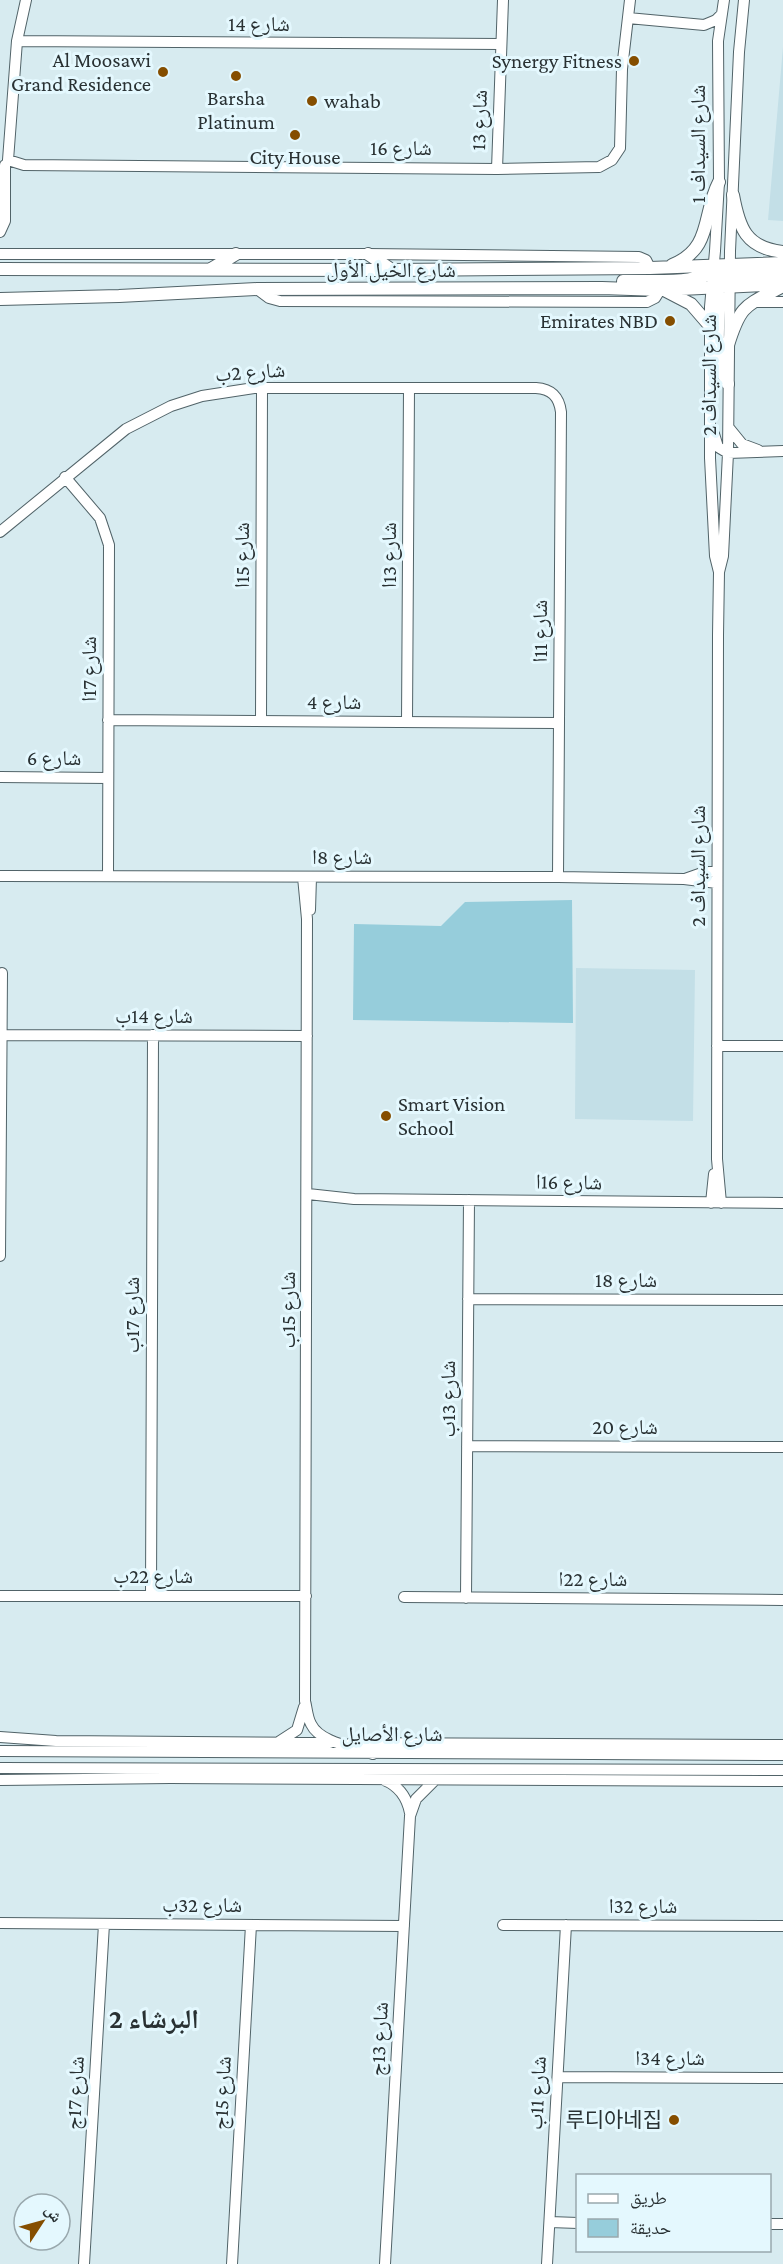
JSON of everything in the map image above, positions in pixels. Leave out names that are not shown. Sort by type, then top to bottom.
[{"type":"main road","points":[[667,266],[687,257],[702,241],[711,198],[718,182]]},
{"type":"main road","points":[[733,195],[738,221],[748,237],[765,249],[783,252]]},
{"type":"main road","points":[[210,270],[236,254]]},
{"type":"main road","points":[[368,254],[393,270]]},
{"type":"main road","name":"شارع الخيل الأول","points":[[0,299],[257,289],[602,288],[661,290],[783,263]]},
{"type":"main road","name":"شارع الخيل الأول","points":[[0,270],[393,270],[667,266],[721,277],[783,285]]},
{"type":"main road","points":[[0,277],[19,270]]},
{"type":"main road","points":[[602,288],[618,281],[783,273]]},
{"type":"main road","points":[[721,277],[719,357],[722,374],[728,384]]},
{"type":"main road","points":[[728,345],[739,314],[783,285]]},
{"type":"main road","points":[[661,290],[690,304],[710,326]]},
{"type":"street","points":[[0,232],[5,221],[2,187],[17,41],[26,0]]},
{"type":"street","name":"شارع 13","points":[[497,169],[503,0]]},
{"type":"street","name":"شارع 16","points":[[4,164],[497,169],[599,167],[617,155],[621,141],[622,69],[630,0]]},
{"type":"street","name":"شارع السيداف 1","points":[[721,277],[718,41],[724,0]]},
{"type":"street","name":"شارع السيداف 1","points":[[721,277],[733,195],[739,52],[744,0]]},
{"type":"street","points":[[628,18],[697,25],[711,24],[721,15]]},
{"type":"street","points":[[697,25],[718,41]]},
{"type":"street","name":"شارع 14","points":[[17,41],[501,44]]},
{"type":"street","points":[[0,254],[639,257],[646,260],[650,268]]},
{"type":"street","name":"شارع السيداف 2","points":[[719,572],[715,556],[710,458],[710,326],[721,277]]},
{"type":"street","name":"شارع السيداف 2","points":[[716,1203],[719,572],[723,556],[729,428],[728,345],[721,277]]},
{"type":"street","points":[[257,289],[269,298],[280,301],[548,303],[647,302],[655,298],[661,290]]},
{"type":"street","points":[[754,302],[783,302]]},
{"type":"street","name":"شارع 2ب","points":[[0,531],[113,438],[155,413],[202,396],[231,390],[262,388],[548,390]]},
{"type":"street","name":"شارع 15ا","points":[[261,721],[262,388]]},
{"type":"street","name":"شارع 13ا","points":[[407,722],[409,388]]},
{"type":"street","name":"شارع 11ا","points":[[548,390],[556,396],[561,412],[558,877]]},
{"type":"street","points":[[710,419],[717,444],[728,453],[783,451]]},
{"type":"street","points":[[729,428],[742,444],[761,451]]},
{"type":"street","name":"شارع 17ا","points":[[66,477],[100,518],[109,545],[108,876]]},
{"type":"street","name":"شارع 4","points":[[108,720],[559,723]]},
{"type":"street","name":"شارع 6","points":[[0,777],[108,778]]},
{"type":"street","name":"شارع 8ا","points":[[0,876],[684,879],[702,873],[717,877]]},
{"type":"street","name":"شارع 15ب","points":[[274,1742],[284,1740],[297,1730],[302,1719],[305,1701],[307,877]]},
{"type":"street","points":[[0,1256],[2,973]]},
{"type":"street","name":"شارع 14ب","points":[[1,1035],[307,1036]]},
{"type":"street","name":"شارع 17ب","points":[[151,1595],[153,1035]]},
{"type":"street","points":[[717,1046],[783,1046]]},
{"type":"street","name":"شارع 16ا","points":[[308,1199],[783,1203]]},
{"type":"street","name":"شارع 13ب","points":[[466,1598],[469,1200]]},
{"type":"street","name":"شارع 18","points":[[468,1299],[783,1300]]},
{"type":"street","name":"شارع 20","points":[[467,1446],[783,1447]]},
{"type":"street","name":"شارع 22ب","points":[[0,1596],[306,1596]]},
{"type":"street","name":"شارع 22ا","points":[[404,1597],[783,1599]]},
{"type":"street","name":"شارع 15ب","points":[[305,1701],[309,1720],[315,1731],[323,1738],[339,1743]]},
{"type":"street","points":[[0,1737],[130,1747],[274,1742],[783,1745]]},
{"type":"street","points":[[339,1743],[373,1754]]},
{"type":"street","name":"شارع الأصايل","points":[[0,1751],[130,1747],[373,1754],[783,1755]]},
{"type":"street","name":"شارع الأصايل","points":[[0,1768],[170,1773],[783,1770]]},
{"type":"street","points":[[714,1781],[735,1769]]},
{"type":"street","points":[[0,1780],[170,1773],[435,1780],[783,1781]]},
{"type":"street","name":"شارع 13ج","points":[[379,1779],[399,1789],[407,1801],[410,1816],[385,2264]]},
{"type":"street","name":"شارع 13ج","points":[[410,1816],[416,1799],[435,1780]]},
{"type":"street","name":"شارع 32ب","points":[[0,1923],[404,1926]]},
{"type":"street","name":"شارع 17ج","points":[[84,2264],[104,1924]]},
{"type":"street","name":"شارع 15ج","points":[[232,2264],[251,1925]]},
{"type":"street","name":"شارع 32ا","points":[[502,1925],[783,1926]]},
{"type":"street","name":"شارع 11ب","points":[[547,2264],[566,1925]]},
{"type":"street","name":"شارع 34ا","points":[[558,2077],[783,2078]]},
{"type":"street","points":[[550,2222],[576,2223]]},
{"type":"shaded area","points":[[783,47],[783,221],[768,220]]},
{"type":"shaded area","points":[[576,968],[695,970],[693,1121],[575,1119]]},
{"type":"green space","points":[[572,900],[573,1023],[353,1020],[354,924],[441,926],[465,902]]},
{"type":"place","name":"Synergy Fitness","points":[[634,61]]},
{"type":"place","name":"Al Moosawi Grand Residence","points":[[163,72]]},
{"type":"place","name":"Barsha Platinum","points":[[236,76]]},
{"type":"place","name":"wahab","points":[[312,101]]},
{"type":"place","name":"City House","points":[[295,135]]},
{"type":"place","name":"Emirates NBD","points":[[670,321]]},
{"type":"place","name":"Smart Vision School","points":[[386,1116]]},
{"type":"place","name":"루디아네집","points":[[674,2120]]},
{"type":"district","name":"البرشاء 2","points":[[154,2019]]}]
